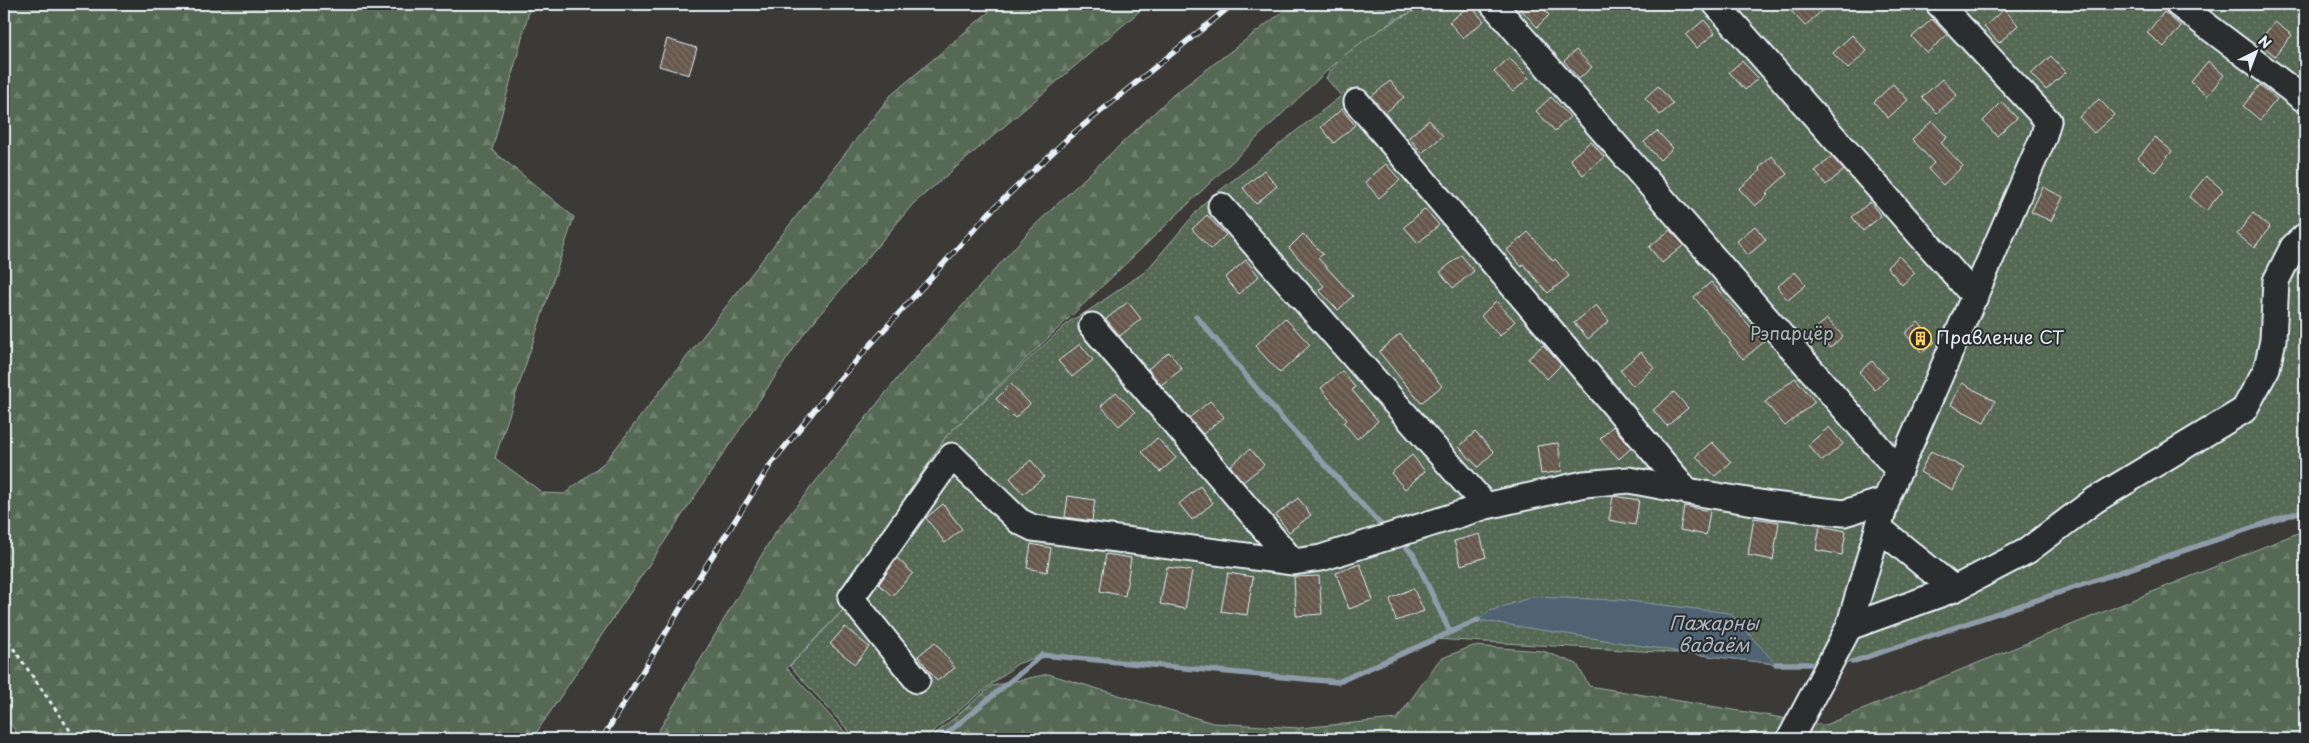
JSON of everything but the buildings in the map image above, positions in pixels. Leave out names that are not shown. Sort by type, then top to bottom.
[{"type":"street","points":[[1493,4],[1899,470]]},
{"type":"street","points":[[1716,4],[1975,297]]},
{"type":"street","points":[[1790,739],[1849,627],[1887,500],[2043,138],[2048,120],[1939,4]]},
{"type":"street","points":[[2178,4],[2305,100]]},
{"type":"street","points":[[1357,102],[1687,490]]},
{"type":"street","points":[[1222,206],[1486,506]]},
{"type":"street","points":[[1849,627],[1954,589],[2027,551],[2095,500],[2244,410],[2267,368],[2272,340],[2276,281],[2293,247],[2305,236]]},
{"type":"street","points":[[1092,326],[1293,562]]},
{"type":"street","points":[[917,680],[851,598],[952,456],[1019,521],[1033,528],[1293,562],[1322,558],[1486,506],[1584,484],[1628,480],[1772,505],[1844,513],[1887,500]]},
{"type":"street","points":[[1878,528],[1954,589]]},
{"type":"path","points":[[4,635],[76,739]]},
{"type":"green space","points":[[4,4],[531,4],[492,150],[574,217],[495,458],[543,493],[564,494],[605,462],[890,96],[998,4],[1148,4],[913,204],[805,332],[532,739],[21,739],[4,715]]},
{"type":"green space","points":[[1293,4],[1428,4],[1392,21],[1332,66],[947,435],[844,609],[787,668],[851,739],[654,739],[774,534],[900,375],[1033,227],[1173,95]]},
{"type":"green space","name":"Рэпарцёр","points":[[1428,4],[2305,4],[2305,510],[1852,662],[1776,664],[1693,654],[1434,639],[1338,682],[1042,655],[1017,664],[923,739],[856,739],[790,666],[844,609],[837,600],[947,435],[1070,321],[1088,311],[1146,271],[1205,202],[1341,96],[1326,78],[1344,56],[1371,35]]},
{"type":"green space","points":[[2305,530],[2305,739],[929,739],[992,686],[1048,674],[1213,723],[1299,728],[1397,719],[1440,659],[1473,646],[1543,651],[1577,664],[1589,686],[1825,725]]},
{"type":"water","name":"Пажарны вадаём","points":[[1532,597],[1621,600],[1730,613],[1776,664],[1693,654],[1478,620],[1490,611]]},
{"type":"waterway","points":[[1196,316],[1278,414],[1381,525]]},
{"type":"waterway","points":[[1852,662],[2305,510]]},
{"type":"waterway","points":[[1407,548],[1413,554],[1450,632]]},
{"type":"waterway","points":[[940,739],[1042,655],[1338,682],[1478,620]]},
{"type":"waterway","points":[[1776,664],[1810,664]]},
{"type":"railway","points":[[602,739],[701,574],[771,464],[838,381],[989,213],[1069,137],[1233,4]]},
{"type":"place","name":"Правление СТ","points":[[1920,338]]}]
